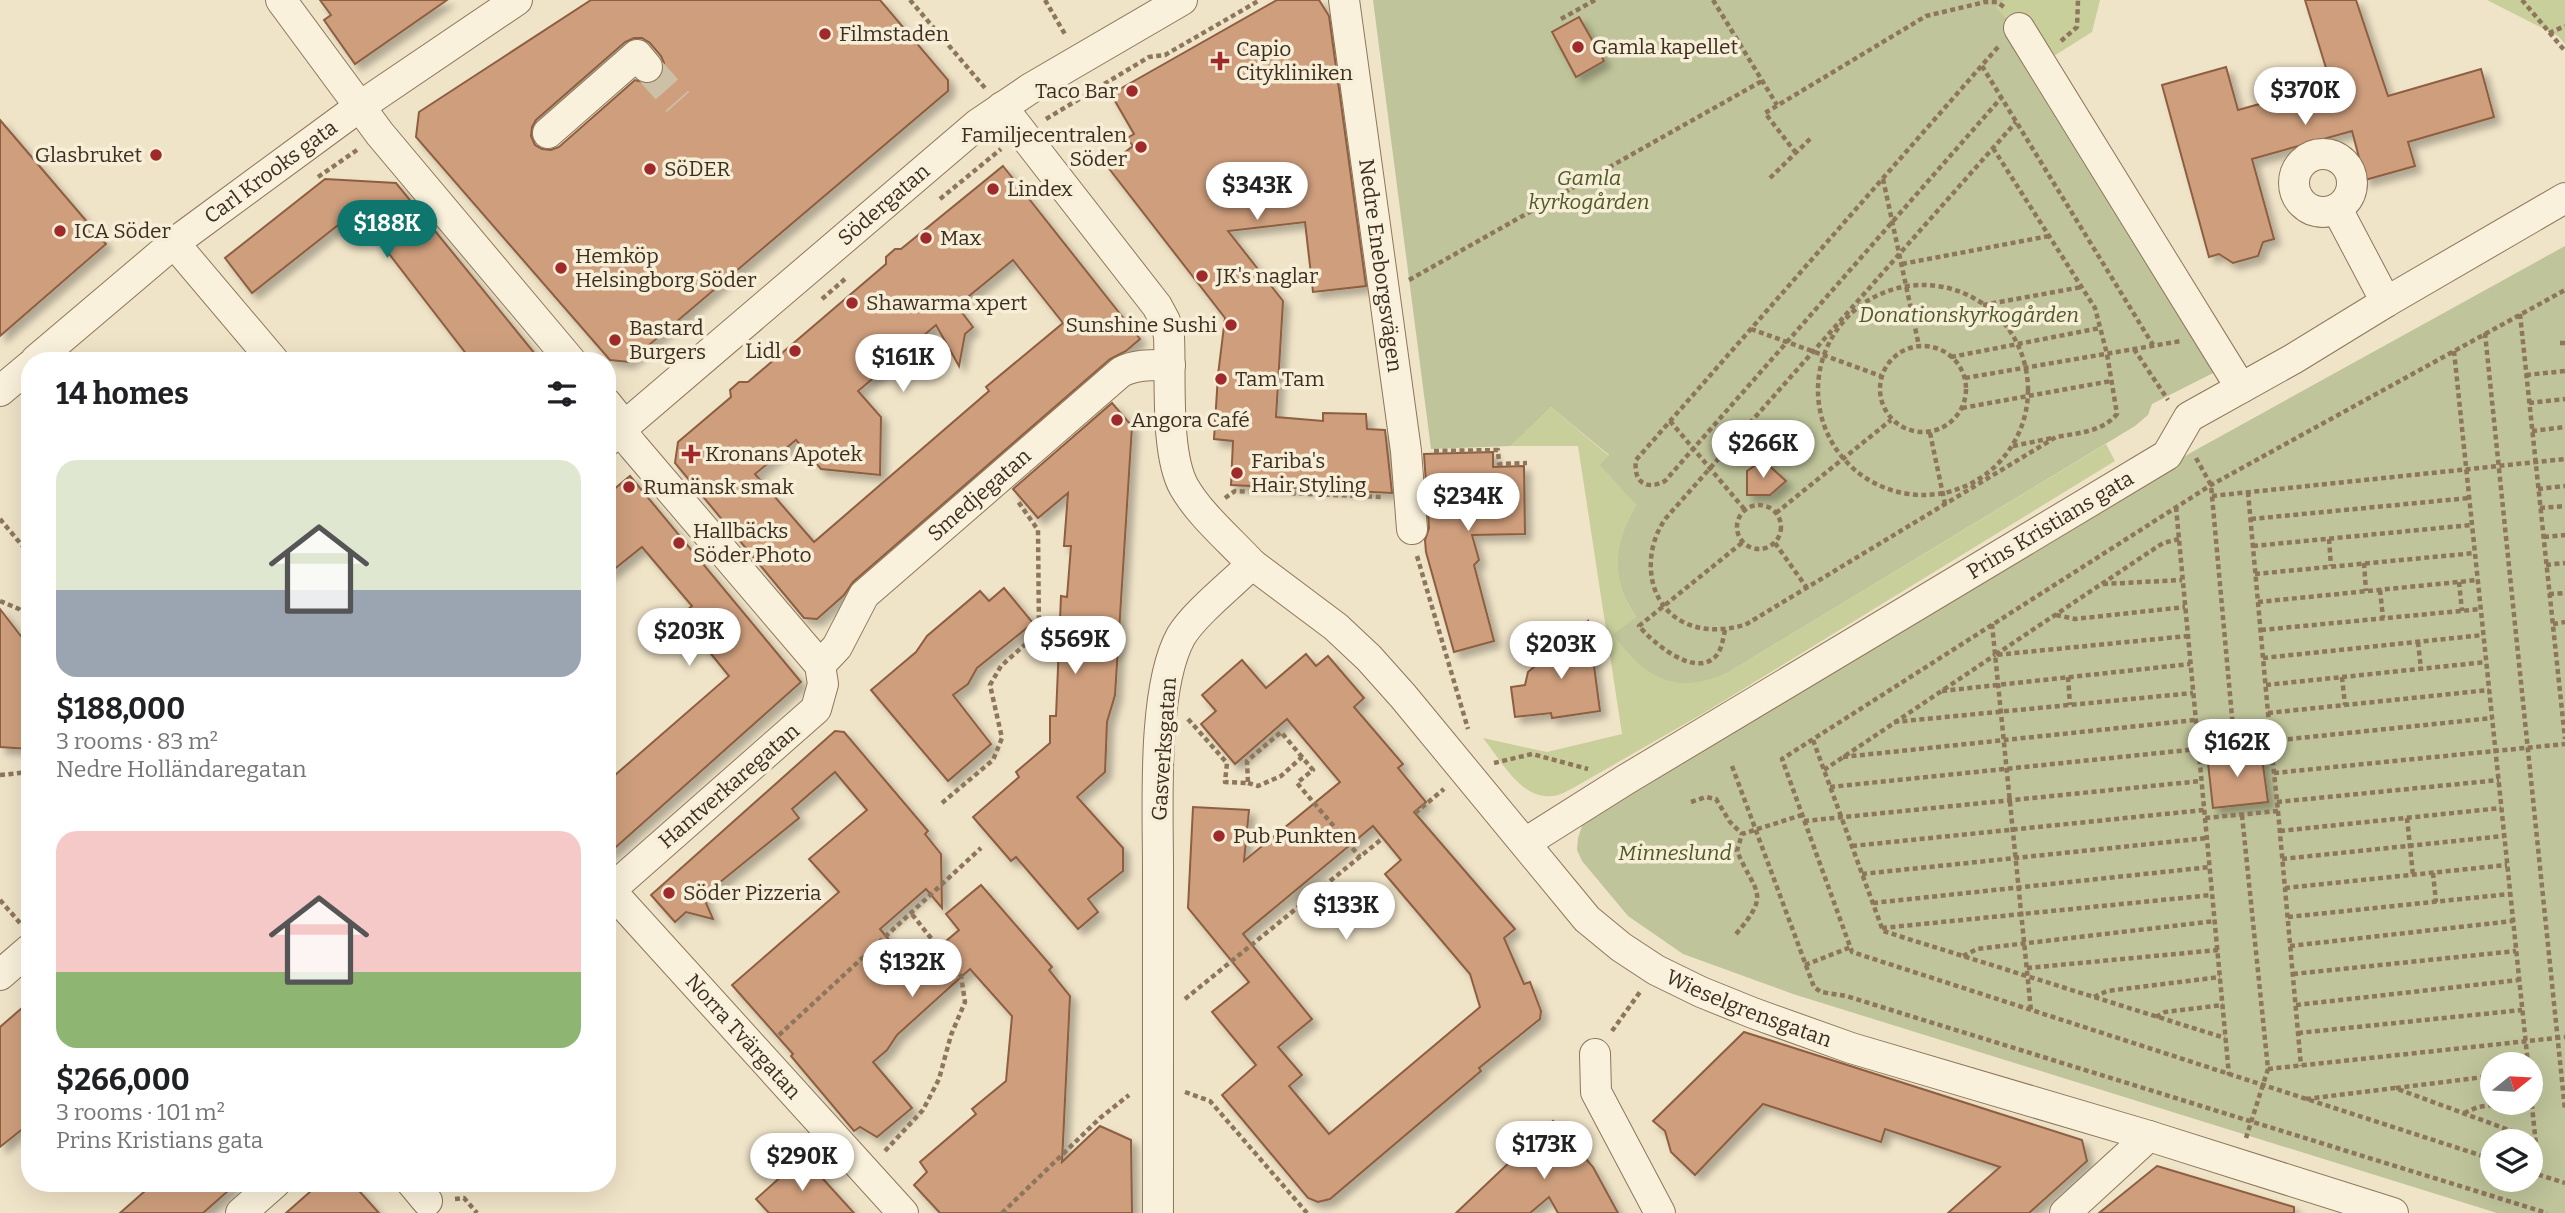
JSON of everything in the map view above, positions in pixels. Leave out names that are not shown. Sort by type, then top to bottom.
[{"type":"street","points":[[282,0],[359,107],[464,213],[564,352]]},
{"type":"street","name":"Carl Krooks gata","points":[[45,352],[174,243],[359,107],[517,0]]},
{"type":"street","name":"Södergatan","points":[[616,422],[996,100],[1182,0]]},
{"type":"street","name":"Nedre Eneborgsvägen","points":[[1344,0],[1382,295],[1406,451],[1412,529]]},
{"type":"street","points":[[2011,35],[2038,60],[2242,388]]},
{"type":"street","points":[[548,133],[636,55],[648,67]]},
{"type":"street","points":[[996,100],[1087,213],[1157,306],[1169,336],[1173,456],[1185,489],[1252,564]]},
{"type":"street","name":"Prins Kristians gata","points":[[1525,843],[1625,780],[2167,455],[2189,417],[2565,198]]},
{"type":"street","points":[[2337,209],[2386,302]]},
{"type":"street","points":[[174,243],[266,352]]},
{"type":"street","name":"Smedjegatan","points":[[820,665],[837,647],[864,595],[1121,372],[1143,365],[1170,365]]},
{"type":"street","points":[[0,391],[21,374]]},
{"type":"street","points":[[616,430],[820,665]]},
{"type":"street","name":"Wieselgrensgatan","points":[[1252,564],[1336,627],[1369,659],[1587,919],[1621,947],[1656,970],[1753,1013],[1851,1048],[2149,1136],[2393,1213]]},
{"type":"street","name":"Gasverksgatan","points":[[1158,1213],[1156,1023],[1159,772],[1167,681],[1182,636],[1192,622],[1252,564]]},
{"type":"street","name":"Hantverkaregatan","points":[[616,885],[816,709],[823,684],[820,665]]},
{"type":"street","name":"Norra Tvärgatan","points":[[616,899],[903,1213]]},
{"type":"street","points":[[0,975],[21,947]]},
{"type":"street","points":[[1595,1054],[1596,1092],[1660,1213]]},
{"type":"street","points":[[2065,1213],[2149,1136]]},
{"type":"street","points":[[241,1213],[265,1192]]},
{"type":"path","points":[[910,0],[996,100]]},
{"type":"path","points":[[1045,0],[1071,46]]},
{"type":"path","points":[[931,205],[996,153],[1062,108],[1149,57],[1165,55],[1260,0]]},
{"type":"path","points":[[1561,19],[1595,0]]},
{"type":"path","points":[[1713,0],[1777,105]]},
{"type":"path","points":[[2038,60],[2051,53],[2064,37],[2077,27],[2077,0]]},
{"type":"path","points":[[2522,0],[2565,51]]},
{"type":"path","points":[[1796,153],[1765,113],[1926,16],[1960,6],[1997,2]]},
{"type":"path","points":[[2549,33],[2564,28]]},
{"type":"path","points":[[2001,98],[1665,481],[1656,486],[1640,481],[1635,467],[1636,460],[2011,35]]},
{"type":"path","points":[[1965,379],[2153,345],[1982,66]]},
{"type":"path","points":[[1382,295],[1762,81]]},
{"type":"path","points":[[2016,122],[1655,533],[1650,568],[1654,585],[1663,606],[1683,622],[1700,628],[1725,630],[1745,625],[2056,437]]},
{"type":"path","points":[[1770,178],[1812,137]]},
{"type":"path","points":[[1993,148],[2095,308],[2107,354],[2117,414],[2110,423],[2099,428],[2013,446]]},
{"type":"path","points":[[1883,179],[1919,346]]},
{"type":"path","points":[[1902,264],[2049,236]]},
{"type":"path","points":[[822,299],[853,273]]},
{"type":"path","points":[[1906,286],[1943,286],[1975,299],[1999,318],[2017,344],[2024,368],[2024,421],[2013,446],[1990,472],[1963,489],[1928,494],[1894,490],[1865,478],[1843,457],[1822,423],[1817,386],[1822,355],[1842,320],[1871,296],[1906,286]]},
{"type":"path","points":[[1983,305],[2081,287]]},
{"type":"path","points":[[2480,1155],[1853,952],[1782,759],[2211,485],[2565,290]]},
{"type":"path","points":[[2274,773],[2496,751],[2565,741],[2562,680],[2549,594],[2520,314]]},
{"type":"path","points":[[1951,357],[2100,328]]},
{"type":"path","points":[[1751,329],[1881,376]]},
{"type":"path","points":[[2485,333],[2565,1110]]},
{"type":"path","points":[[1919,346],[1936,348],[1951,357],[1960,366],[1965,379],[1962,408],[1943,428],[1930,433],[1909,431],[1891,419],[1882,407],[1879,392],[1886,365],[1895,355],[1919,346]]},
{"type":"path","points":[[2134,349],[2166,397]]},
{"type":"path","points":[[2454,351],[2527,1052]]},
{"type":"path","points":[[2526,375],[2565,371]]},
{"type":"path","points":[[1962,408],[2111,381]]},
{"type":"path","points":[[2529,403],[2565,399]]},
{"type":"path","points":[[1776,513],[1891,419]]},
{"type":"path","points":[[1670,421],[1745,510]]},
{"type":"path","points":[[2532,431],[2565,427]]},
{"type":"path","points":[[1930,433],[1945,504]]},
{"type":"path","points":[[1406,451],[1498,450],[1499,464],[1527,463]]},
{"type":"path","points":[[2192,452],[2211,485],[2234,739]]},
{"type":"path","points":[[2212,496],[2565,459]]},
{"type":"path","points":[[942,803],[993,760],[1002,738],[990,685],[1000,666],[1039,632],[1038,530],[1001,476]]},
{"type":"path","points":[[2538,489],[2565,486]]},
{"type":"path","points":[[1204,513],[1235,491],[1409,498]]},
{"type":"path","points":[[2248,492],[2301,1066]]},
{"type":"path","points":[[2250,519],[2469,498]]},
{"type":"path","points":[[1761,505],[1770,507],[1776,513],[1782,528],[1775,543],[1768,548],[1759,549],[1743,542],[1737,526],[1739,517],[1745,510],[1761,505]]},
{"type":"path","points":[[2540,508],[2565,506]]},
{"type":"path","points":[[2176,507],[2229,1075]]},
{"type":"path","points":[[0,519],[21,544]]},
{"type":"path","points":[[2253,547],[2472,525]]},
{"type":"path","points":[[1412,529],[1419,563],[1468,728],[1466,772]]},
{"type":"path","points":[[2544,537],[2565,535]]},
{"type":"path","points":[[1823,770],[2163,543],[2179,539]]},
{"type":"path","points":[[2329,539],[2331,566]]},
{"type":"path","points":[[1725,630],[1717,655],[1710,661],[1699,663],[1664,651],[1639,626],[1743,542]]},
{"type":"path","points":[[1775,543],[1807,587]]},
{"type":"path","points":[[2255,574],[2475,553]]},
{"type":"path","points":[[2364,563],[2366,591]]},
{"type":"path","points":[[2546,565],[2565,563]]},
{"type":"path","points":[[2102,584],[2182,580]]},
{"type":"path","points":[[2258,602],[2478,580]]},
{"type":"path","points":[[2459,582],[2462,611]]},
{"type":"path","points":[[2380,590],[2383,618]]},
{"type":"path","points":[[2549,594],[2565,593]]},
{"type":"path","points":[[0,601],[21,611]]},
{"type":"path","points":[[2056,615],[2076,619],[2185,607]]},
{"type":"path","points":[[2261,630],[2481,609]]},
{"type":"path","points":[[2553,624],[2565,622]]},
{"type":"path","points":[[1992,624],[2031,1011]]},
{"type":"path","points":[[2263,658],[2483,635]]},
{"type":"path","points":[[1995,655],[2188,636]]},
{"type":"path","points":[[2418,642],[2421,669]]},
{"type":"path","points":[[2556,651],[2565,650]]},
{"type":"path","points":[[2266,685],[2486,662]]},
{"type":"path","points":[[1941,691],[2190,664]]},
{"type":"path","points":[[2068,677],[2070,705]]},
{"type":"path","points":[[2342,677],[2346,705]]},
{"type":"path","points":[[2268,713],[2489,690]]},
{"type":"path","points":[[1894,722],[2193,693]]},
{"type":"path","points":[[1187,718],[1227,763],[1226,782],[1258,786],[1281,776],[1302,757]]},
{"type":"path","points":[[1830,787],[2006,769],[2198,746],[2234,739],[2492,718]]},
{"type":"path","points":[[1843,757],[2195,720]]},
{"type":"path","points":[[1248,783],[1247,761],[1281,732],[1313,770],[1297,783],[1360,857]]},
{"type":"path","points":[[1813,740],[1883,932],[2225,1038]]},
{"type":"path","points":[[1415,813],[1466,772],[1532,754],[1625,780]]},
{"type":"path","points":[[1732,766],[1805,965],[1814,987],[1821,992],[1846,996],[2547,1213]]},
{"type":"path","points":[[0,775],[21,773]]},
{"type":"path","points":[[1804,821],[2202,780]]},
{"type":"path","points":[[2277,802],[2499,780]]},
{"type":"path","points":[[1691,802],[1706,797],[1716,799],[1730,822],[1742,834]]},
{"type":"path","points":[[2280,831],[2501,808]]},
{"type":"path","points":[[1852,846],[2204,810]]},
{"type":"path","points":[[2205,818],[2278,811]]},
{"type":"path","points":[[1742,834],[1802,815]]},
{"type":"path","points":[[2242,815],[2268,1069],[2247,1136]]},
{"type":"path","points":[[2407,818],[2413,875]]},
{"type":"path","points":[[1737,934],[1758,906],[1759,894],[1737,850],[1742,834]]},
{"type":"path","points":[[2282,859],[2504,836]]},
{"type":"path","points":[[1156,1023],[1383,838]]},
{"type":"path","points":[[1862,874],[2207,838]]},
{"type":"path","points":[[759,1054],[981,848]]},
{"type":"path","points":[[2285,888],[2507,864]]},
{"type":"path","points":[[1872,903],[2210,867]]},
{"type":"path","points":[[2433,873],[2437,902]]},
{"type":"path","points":[[2288,917],[2510,894]]},
{"type":"path","points":[[1882,928],[2212,895]]},
{"type":"path","points":[[0,900],[21,930]]},
{"type":"path","points":[[866,1172],[923,1110],[939,1079],[951,1035],[965,1002],[961,976],[911,913]]},
{"type":"path","points":[[2290,946],[2513,921]]},
{"type":"path","points":[[1962,957],[1976,949],[2215,922]]},
{"type":"path","points":[[1805,965],[1851,947]]},
{"type":"path","points":[[2027,968],[2218,950]]},
{"type":"path","points":[[2293,974],[2516,951]]},
{"type":"path","points":[[1595,1054],[1656,970]]},
{"type":"path","points":[[2093,998],[2107,991],[2220,977]]},
{"type":"path","points":[[2295,1005],[2519,980]]},
{"type":"path","points":[[2156,1017],[2165,1012],[2223,1005]]},
{"type":"path","points":[[2298,1033],[2522,1010]]},
{"type":"path","points":[[2268,1069],[2565,1037]]},
{"type":"path","points":[[1002,1213],[1100,1118],[1158,1073]]},
{"type":"path","points":[[2304,1099],[2480,1077]]},
{"type":"path","points":[[2395,1088],[2507,1129]]},
{"type":"path","points":[[1210,1101],[1306,1213]]},
{"type":"path","points":[[2464,1113],[2480,1107]]},
{"type":"path","points":[[2543,1175],[2565,1183]]},
{"type":"green space","points":[[1373,0],[2005,0],[1996,8],[2013,26],[2217,371],[2152,404],[2148,415],[2135,426],[1729,672],[1693,683],[1663,679],[1637,662],[1613,634],[1636,617],[1622,589],[1618,561],[1623,533],[1636,505],[1600,465],[1609,455],[1551,407],[1511,446],[1431,449]]},
{"type":"green space","points":[[2005,0],[2100,0],[2092,32],[2030,71],[1996,8]]},
{"type":"green space","points":[[2487,0],[2565,0],[2565,44],[2558,36]]},
{"type":"green space","name":"Minneslund","points":[[2565,246],[2565,1213],[2497,1213],[1793,994],[1683,954],[1628,916],[1582,861],[1577,850],[1584,820],[2192,452]]},
{"type":"green space","points":[[1551,407],[1609,456],[1601,465],[1636,505],[1624,533],[1619,561],[1623,589],[1636,617],[1614,634],[1729,672],[2106,444],[2115,461],[1704,713],[1566,792],[1555,796],[1541,796],[1531,792],[1512,776],[1483,738],[1547,752],[1622,734],[1578,446],[1511,446]]},
{"type":"building","points":[[320,0],[447,0],[355,64],[324,20],[331,15]]},
{"type":"building","name":"SöDER","points":[[591,0],[880,0],[948,80],[948,91],[629,362],[616,361],[616,352],[603,352],[416,137],[419,112]],"holes":[[[642,38],[650,43],[664,63],[664,72],[659,80],[649,84],[635,80],[559,147],[551,150],[535,145],[531,136],[536,120],[625,42]]]},
{"type":"building","points":[[1277,0],[1319,0],[1329,16],[1366,286],[1313,292],[1305,222],[1228,231],[1283,301],[1276,417],[1323,421],[1323,413],[1366,414],[1367,429],[1385,430],[1392,493],[1231,485],[1233,441],[1214,439],[1225,318],[1107,166],[1133,146],[1127,138],[1134,134],[1111,94]]},
{"type":"building","points":[[2305,0],[2356,0],[2388,96],[2481,69],[2494,117],[2408,142],[2415,166],[2365,180],[2352,131],[2252,159],[2274,239],[2263,242],[2258,256],[2233,263],[2219,254],[2209,257],[2162,85],[2226,67],[2238,110],[2331,84]]},
{"type":"building","name":"Gamla kapellet","points":[[1579,17],[1604,61],[1576,77],[1552,32]]},
{"type":"building","points":[[0,120],[106,244],[0,336]]},
{"type":"building","points":[[1003,166],[1140,339],[1126,351],[1110,359],[853,582],[844,595],[817,619],[804,618],[675,463],[678,442],[731,397],[730,390],[739,382],[748,382],[886,264],[886,257],[895,249],[901,249]],"holes":[[[1013,260],[1063,323],[986,387],[989,391],[814,542],[755,474],[796,440],[821,469],[880,475],[881,417],[858,391],[936,325],[959,366],[965,334],[973,327],[957,306]]]},
{"type":"building","points":[[325,179],[396,183],[533,352],[465,352],[356,211],[252,293],[225,258]]},
{"type":"building","points":[[1112,403],[1132,426],[1115,695],[1107,722],[1105,772],[1077,797],[1123,848],[1123,871],[1088,899],[1098,912],[1078,929],[1016,857],[1011,861],[973,817],[1019,777],[1016,772],[1050,743],[1050,716],[1056,716],[1061,596],[1067,597],[1071,546],[1064,546],[1068,493],[1038,518],[1013,489]]},
{"type":"building","points":[[1493,452],[1493,467],[1524,466],[1525,534],[1472,535],[1479,560],[1474,565],[1494,641],[1454,652],[1426,552],[1425,540],[1429,528],[1424,454]]},
{"type":"building","points":[[1763,460],[1786,481],[1770,495],[1747,495],[1747,471]]},
{"type":"building","points":[[630,476],[801,682],[616,847],[616,774],[729,676],[680,616],[692,606],[642,547],[616,568],[616,488]]},
{"type":"building","points":[[1004,588],[1033,623],[977,668],[968,684],[953,695],[991,744],[948,781],[871,690],[916,652],[927,636],[980,591],[989,601]]},
{"type":"building","points":[[0,609],[21,636],[21,748],[0,747]]},
{"type":"building","points":[[1588,621],[1600,711],[1552,718],[1551,713],[1515,717],[1511,687],[1525,685],[1528,672]]},
{"type":"building","points":[[1306,654],[1316,666],[1328,656],[1364,698],[1354,707],[1403,764],[1398,768],[1426,802],[1414,812],[1515,929],[1504,938],[1524,984],[1530,982],[1541,1011],[1540,1019],[1479,1068],[1481,1071],[1330,1199],[1318,1202],[1308,1198],[1222,1095],[1256,1065],[1212,1012],[1249,982],[1188,908],[1193,807],[1249,810],[1244,861],[1340,782],[1287,719],[1235,764],[1201,724],[1216,711],[1202,695],[1242,660],[1266,688]],"holes":[[[1373,826],[1401,860],[1385,874],[1470,974],[1480,1007],[1329,1134],[1289,1086],[1302,1075],[1278,1047],[1312,1019],[1243,934]]]},
{"type":"building","points":[[835,731],[844,732],[928,831],[925,834],[941,854],[942,908],[926,889],[880,929],[905,959],[922,951],[927,957],[959,930],[946,914],[981,885],[1052,967],[1049,970],[1070,996],[1062,1162],[1100,1126],[1131,1140],[1132,1213],[940,1213],[914,1185],[927,1172],[920,1162],[976,1114],[972,1109],[1006,1081],[1012,1016],[970,969],[897,1035],[887,1050],[873,1062],[912,1108],[877,1137],[860,1127],[854,1131],[791,1056],[793,1054],[732,985],[839,892],[809,859],[867,810],[835,772],[792,809],[799,818],[703,896],[713,919],[686,912],[675,922],[651,895]]},
{"type":"building","points":[[2250,747],[2252,759],[2262,758],[2268,802],[2213,808],[2208,763],[2221,762],[2220,750]]},
{"type":"building","points":[[21,1009],[21,1130],[0,1147],[0,1027]]},
{"type":"building","points":[[1744,1032],[2082,1140],[2087,1161],[2029,1213],[1948,1213],[2000,1167],[1885,1129],[1881,1142],[1763,1104],[1695,1175],[1671,1152],[1665,1131],[1653,1121]]},
{"type":"building","points":[[1553,1121],[1593,1167],[1618,1213],[1558,1213],[1549,1197],[1530,1213],[1456,1213]]},
{"type":"building","points":[[803,1157],[854,1213],[769,1213],[756,1199]]},
{"type":"building","points":[[2157,1166],[2294,1207],[2294,1213],[2099,1213]]},
{"type":"building","points":[[144,1192],[227,1192],[203,1213],[120,1213]]},
{"type":"building","points":[[310,1192],[360,1192],[379,1213],[286,1213]]},
{"type":"tunnel","points":[[647,67],[678,102]]},
{"type":"place","name":"Filmstaden","points":[[825,34]]},
{"type":"place","name":"Gamla kapellet","points":[[1578,47]]},
{"type":"place","name":"Capio Citykliniken","points":[[1220,61]]},
{"type":"place","name":"Taco Bar","points":[[1132,91]]},
{"type":"place","name":"Familjecentralen Söder","points":[[1141,147]]},
{"type":"place","name":"Glasbruket","points":[[156,155]]},
{"type":"place","name":"SöDER","points":[[650,169]]},
{"type":"place","name":"Lindex","points":[[993,189]]},
{"type":"place","name":"ICA Söder","points":[[60,231]]},
{"type":"place","name":"Max","points":[[926,238]]},
{"type":"place","name":"Hemköp Helsingborg Söder","points":[[561,268]]},
{"type":"place","name":"JK's naglar","points":[[1202,276]]},
{"type":"place","name":"Shawarma xpert","points":[[852,303]]},
{"type":"place","name":"Sunshine Sushi","points":[[1231,325]]},
{"type":"place","name":"Bastard Burgers","points":[[615,340]]},
{"type":"place","name":"Lidl","points":[[795,351]]},
{"type":"place","name":"Tam Tam","points":[[1221,379]]},
{"type":"place","name":"Angora Café","points":[[1117,420]]},
{"type":"place","name":"Kronans Apotek","points":[[691,454]]},
{"type":"place","name":"Fariba's Hair Styling","points":[[1237,473]]},
{"type":"place","name":"Rumänsk smak","points":[[629,487]]},
{"type":"place","name":"Hallbäcks Söder Photo","points":[[679,543]]},
{"type":"place","name":"Pub Punkten","points":[[1219,836]]},
{"type":"place","name":"Söder Pizzeria","points":[[669,893]]},
{"type":"park label","name":"Gamla kyrkogården","points":[[1589,190]]},
{"type":"park label","name":"Donationskyrkogården","points":[[1969,315]]}]
